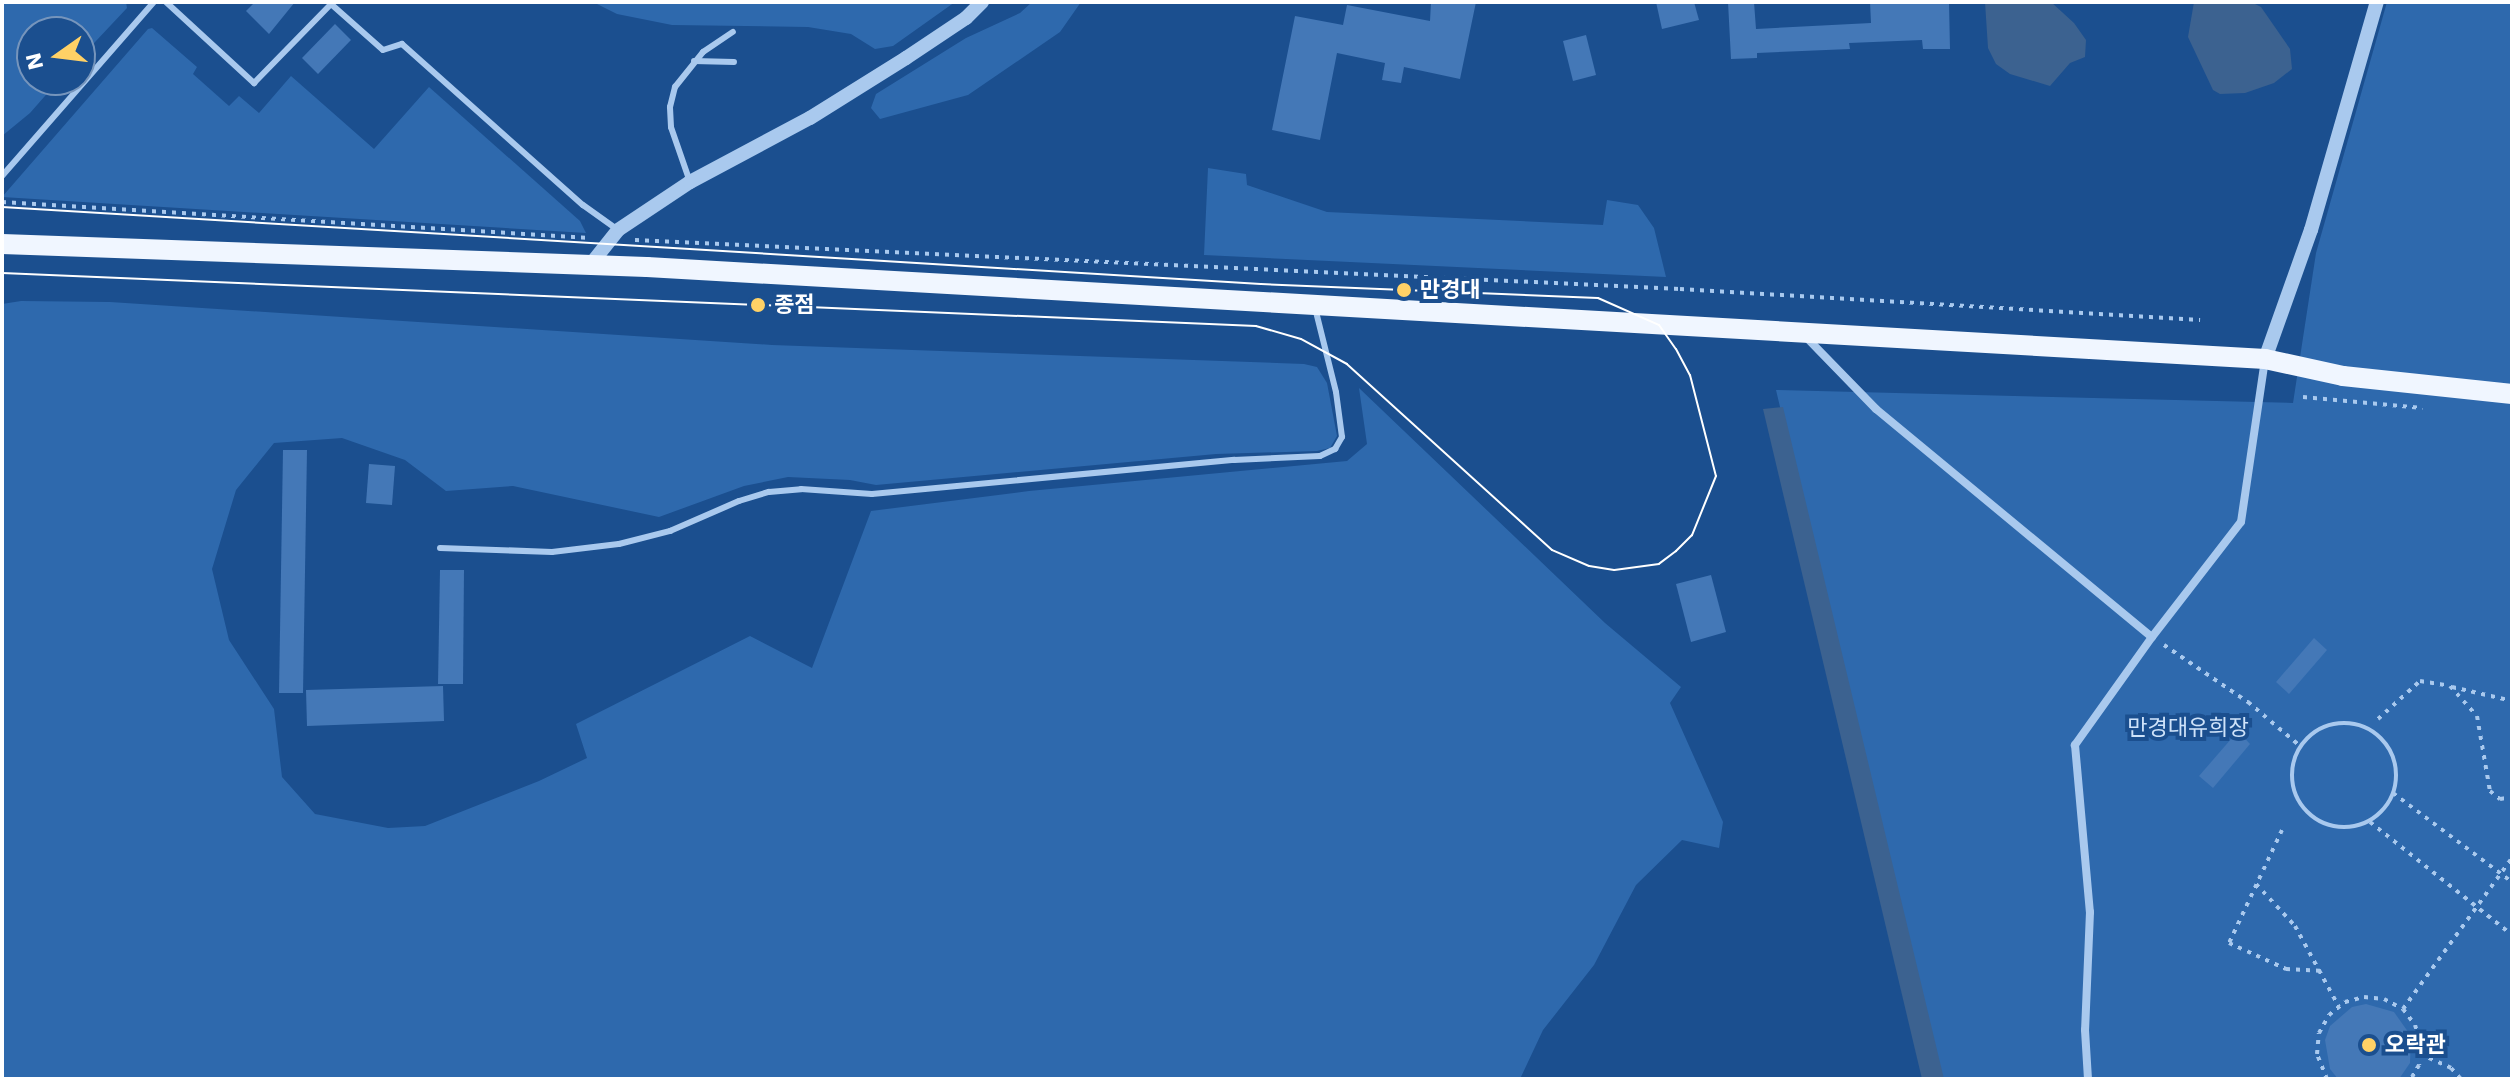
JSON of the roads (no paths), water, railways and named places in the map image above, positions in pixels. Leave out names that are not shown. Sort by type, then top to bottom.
[{"type":"main road","points":[[3,244],[591,264],[2265,359],[2343,376],[2512,394]]},
{"type":"street","points":[[591,264],[613,234],[690,182],[810,118],[966,18],[982,2]]},
{"type":"street","points":[[2088,1079],[2085,1030],[2090,912],[2075,745],[2152,637],[2241,522],[2265,359],[2311,230],[2377,2]]},
{"type":"street","points":[[1802,332],[1876,409],[2152,637]]},
{"type":"lane","points":[[2,176],[154,2]]},
{"type":"lane","points":[[166,2],[254,83],[331,4],[383,50],[402,44],[613,234]]},
{"type":"lane","points":[[690,182],[671,127],[670,107],[675,87],[694,61],[718,40],[733,32]]},
{"type":"lane","points":[[694,61],[734,62]]},
{"type":"lane","points":[[440,548],[552,552],[619,544],[670,531],[739,501],[769,492],[801,489],[872,494],[1234,460],[1320,456],[1335,449],[1342,437],[1336,392],[1314,305]]},
{"type":"tram line","points":[[2,207],[1261,284],[1598,298],[1659,325],[1676,349],[1690,375],[1716,476],[1692,535],[1676,551],[1659,564],[1614,570],[1589,566],[1552,550],[1347,364],[1301,339],[1256,326],[2,273]]},
{"type":"place","name":"만경대","points":[[1404,290]]},
{"type":"place","name":"종점","points":[[758,305]]},
{"type":"place","name":"오락관","points":[[2369,1045]]},
{"type":"park label","name":"만경대유희장","points":[[2188,728]]}]
